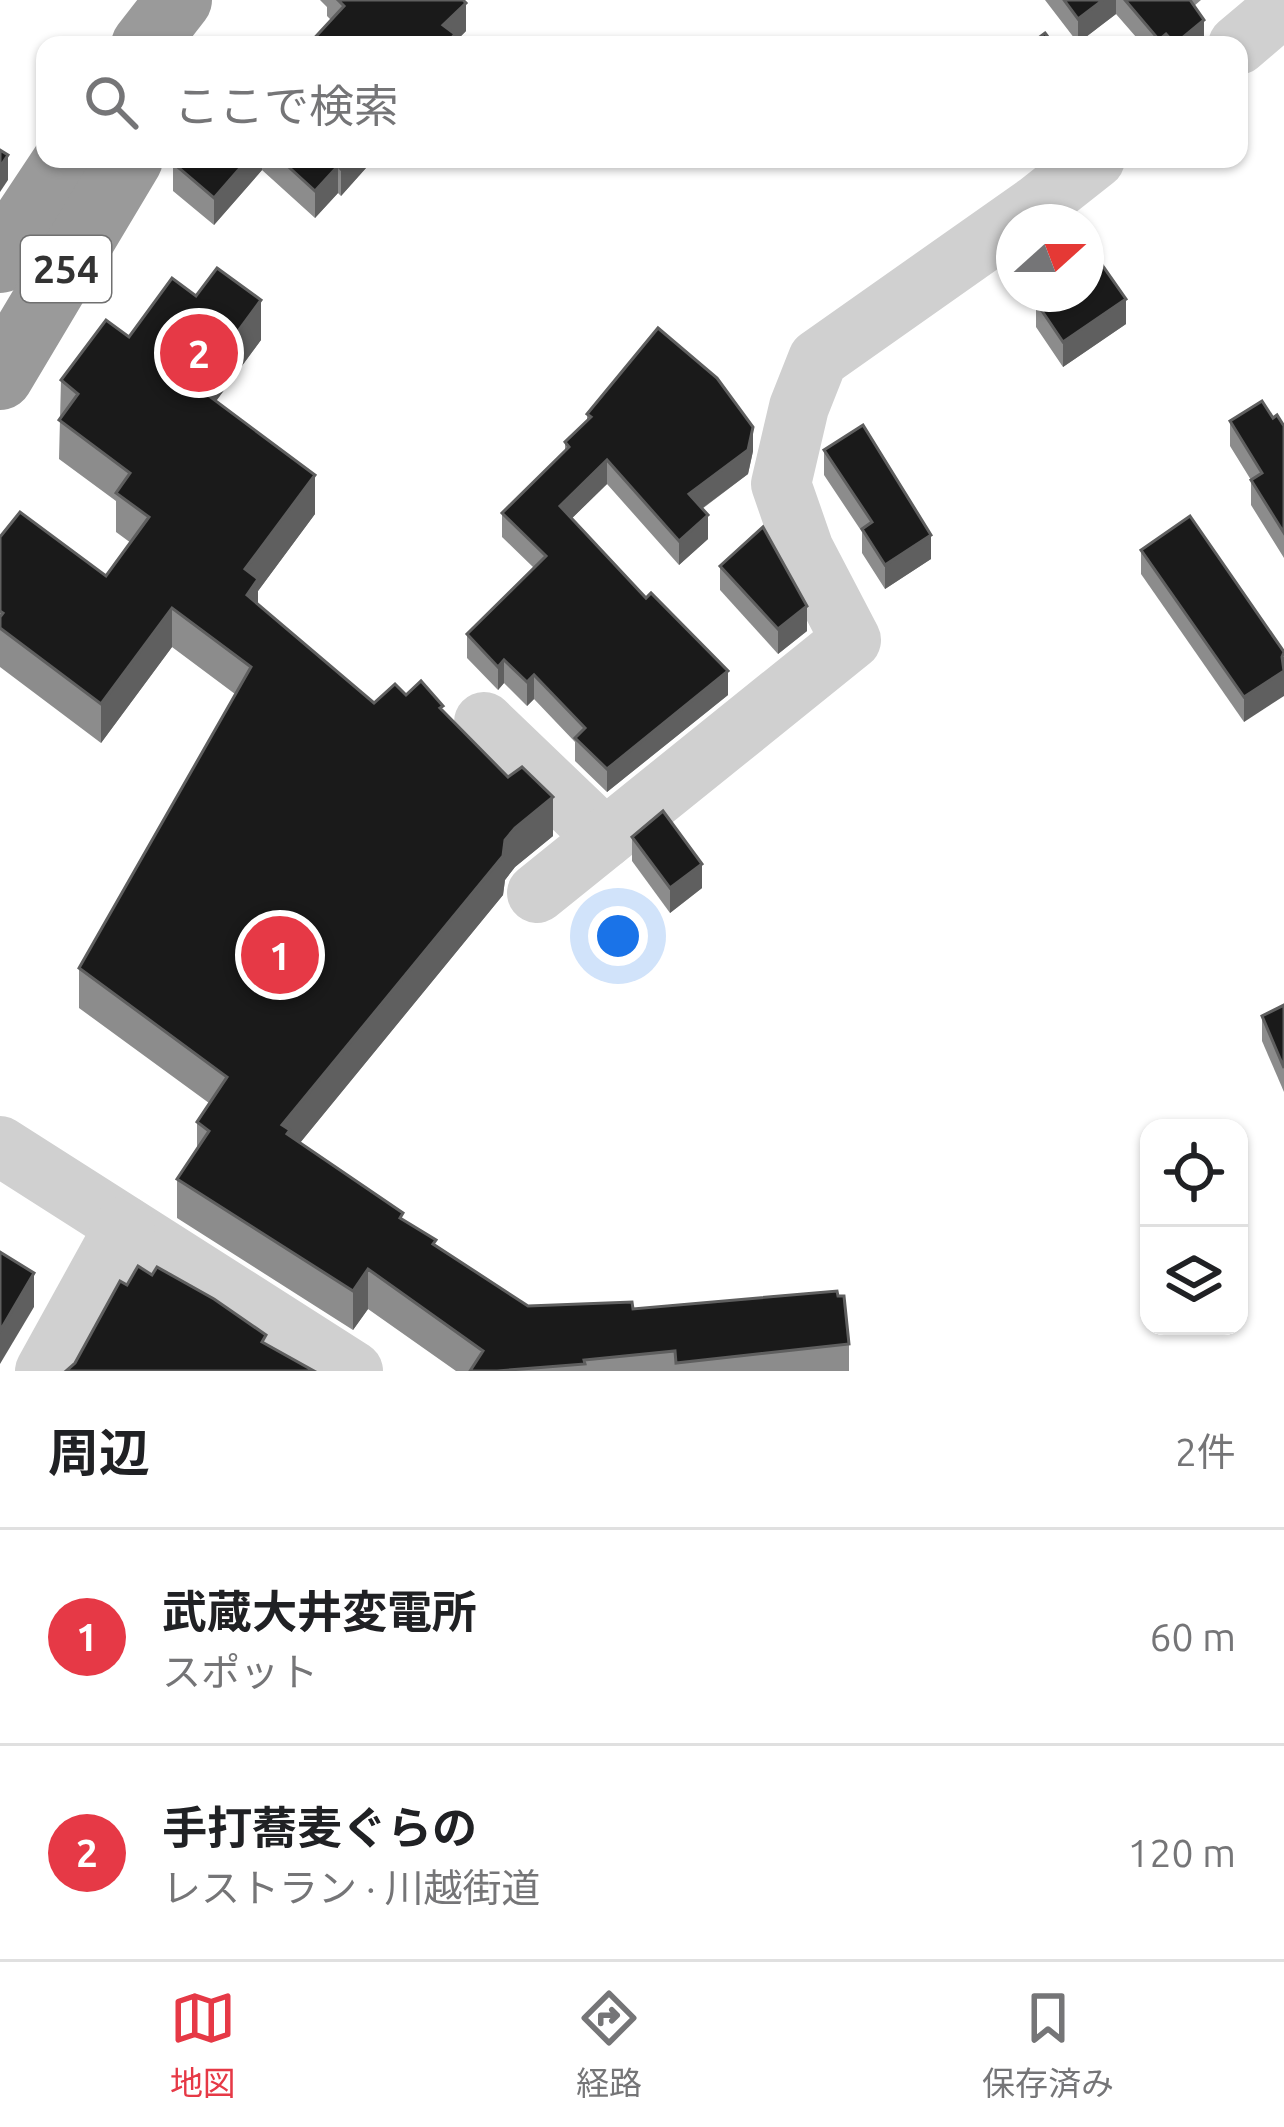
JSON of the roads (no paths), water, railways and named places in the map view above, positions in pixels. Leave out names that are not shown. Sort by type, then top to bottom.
[{"type":"highway","points":[[151,36],[179,0]]},
{"type":"highway","points":[[201,36],[221,0]]},
{"type":"highway","name":"254","points":[[0,260],[61,168]]},
{"type":"highway","name":"254","points":[[0,377],[125,168]]},
{"type":"street","points":[[1248,37],[1284,6]]},
{"type":"street","points":[[537,893],[851,640],[804,550],[781,484],[800,406],[818,359],[1084,168]]},
{"type":"street","points":[[484,722],[604,838]]},
{"type":"street","points":[[0,1146],[125,1226],[290,1354],[353,1371]]},
{"type":"street","points":[[45,1371],[125,1226]]},
{"type":"place","name":"手打蕎麦ぐらの","points":[[199,353]]},
{"type":"place","name":"武蔵大井変電所","points":[[280,955]]}]
